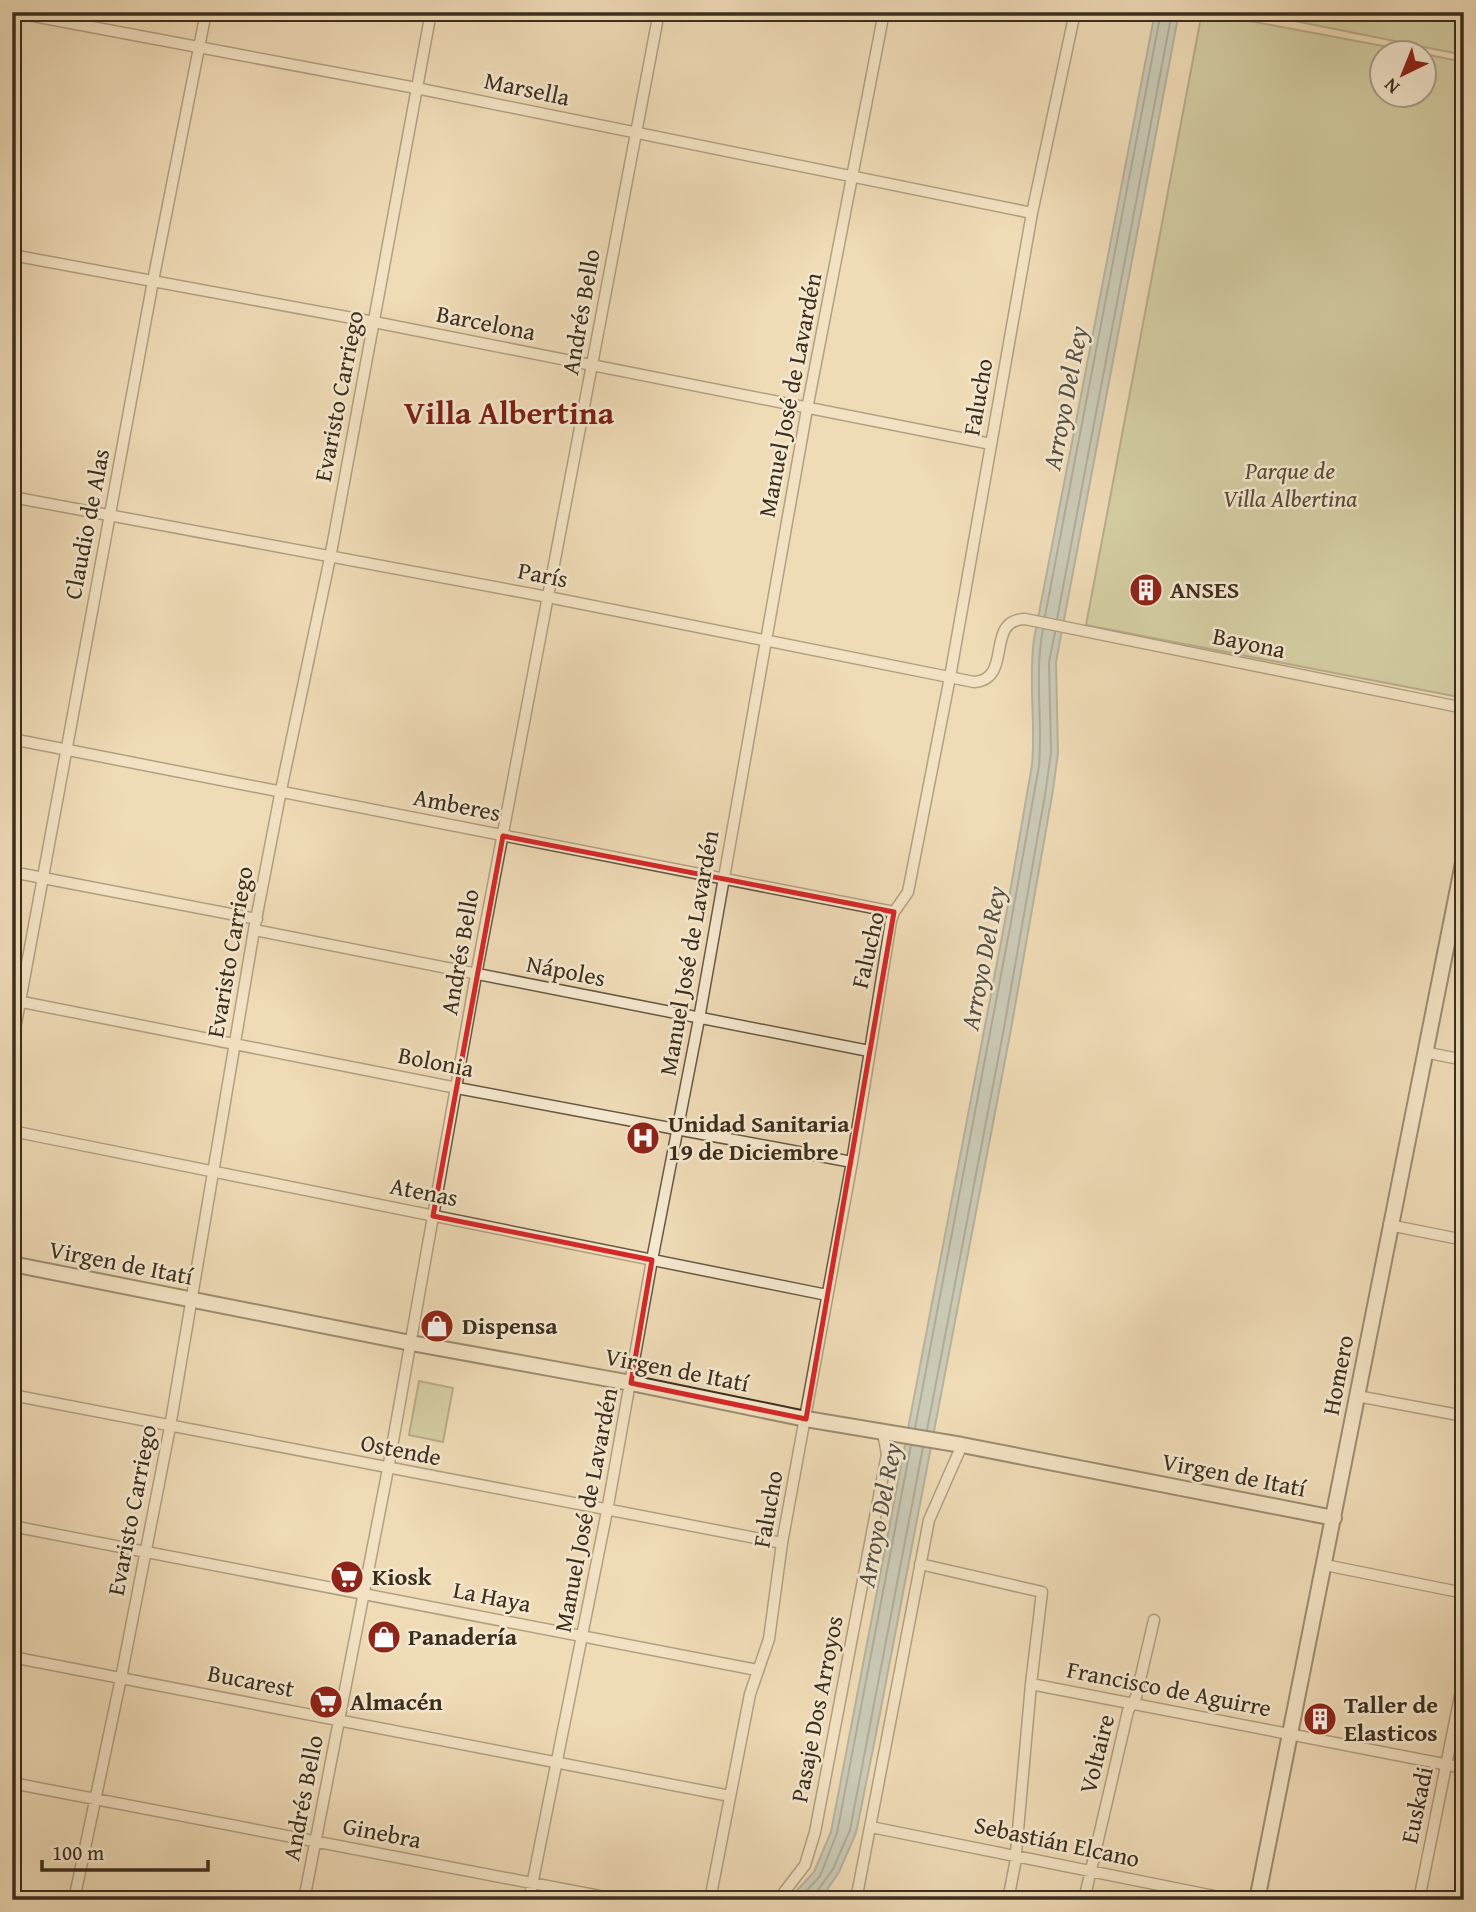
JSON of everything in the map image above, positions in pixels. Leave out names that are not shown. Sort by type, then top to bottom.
[{"type":"street","name":"Marsella","points":[[12,12],[416,88],[1032,213]]},
{"type":"street","name":"Claudio de Alas","points":[[12,1045],[16,1001],[42,878],[206,12]]},
{"type":"street","name":"Evaristo Carriego","points":[[74,1900],[170,1427],[254,930],[330,558],[431,12]]},
{"type":"street","name":"Andrés Bello","points":[[304,1900],[388,1469],[476,975],[659,12]]},
{"type":"street","name":"Manuel José de Lavardén","points":[[529,1900],[607,1511],[699,1019],[807,409],[884,12]]},
{"type":"street","name":"Falucho","points":[[710,1900],[757,1670],[769,1639],[782,1543],[852,1162],[894,912],[908,892],[950,677],[1032,213],[1075,12]]},
{"type":"street","name":"Barcelona","points":[[12,255],[374,322],[991,444]]},
{"type":"street","name":"París","points":[[12,497],[548,597],[974,682],[982,682],[995,670],[1003,632],[1008,623],[1014,619],[1026,619]]},
{"type":"street","name":"Bayona","points":[[1026,619],[1464,708]]},
{"type":"street","name":"Amberes","points":[[12,739],[894,912]]},
{"type":"street","name":"Homero","points":[[1257,1900],[1464,858]]},
{"type":"street","points":[[12,872],[257,919]]},
{"type":"street","name":"Nápoles","points":[[254,930],[869,1051]]},
{"type":"street","name":"Bolonia","points":[[16,1001],[852,1162]]},
{"type":"street","points":[[1424,1052],[1464,1060]]},
{"type":"street","name":"Atenas","points":[[12,1131],[827,1295]]},
{"type":"street","points":[[1389,1225],[1464,1240]]},
{"type":"street","name":"Virgen de Itatí","points":[[12,1264],[806,1419],[955,1444],[1334,1518]]},
{"type":"street","name":"Ostende","points":[[12,1395],[782,1543]]},
{"type":"street","points":[[1357,1396],[1464,1416]]},
{"type":"street","name":"Pasaje Dos Arroyos","points":[[778,1900],[805,1865],[815,1832],[889,1434]]},
{"type":"street","points":[[856,1900],[920,1564],[934,1504],[955,1444]]},
{"type":"street","name":"La Haya","points":[[12,1526],[757,1670]]},
{"type":"street","points":[[920,1564],[1042,1592],[1008,1900]]},
{"type":"street","points":[[1325,1565],[1464,1594]]},
{"type":"street","name":"Voltaire","points":[[1084,1900],[1128,1711],[1136,1697],[1154,1620]]},
{"type":"street","name":"Bucarest","points":[[12,1657],[730,1796]]},
{"type":"street","name":"Euskadi","points":[[1419,1900],[1464,1676]]},
{"type":"street","name":"Francisco de Aguirre","points":[[1031,1684],[1464,1768]]},
{"type":"street","name":"Ginebra","points":[[12,1783],[620,1900]]},
{"type":"street","name":"Sebastián Elcano","points":[[872,1827],[1234,1900]]},
{"type":"highlighted area","points":[[503,836],[894,912],[806,1419],[631,1383],[652,1260],[433,1216]]},
{"type":"green space","name":"Parque de Villa Albertina","points":[[1202,12],[1368,43],[1368,108],[1438,108],[1438,57],[1464,62],[1464,698],[1086,625]]},
{"type":"green space","points":[[1250,12],[1464,12],[1464,55],[1438,50],[1438,38],[1379,38]]},
{"type":"green space","points":[[419,1381],[453,1388],[443,1442],[409,1435]]},
{"type":"water","points":[[1155,12],[1179,12],[1056,662],[1058,753],[1011,1029],[876,1734],[856,1833],[839,1872],[820,1900],[788,1900],[814,1872],[831,1832],[1005,921],[1032,765],[1034,639]]},
{"type":"place","name":"ANSES","points":[[1146,590]]},
{"type":"place","name":"Unidad Sanitaria 19 de Diciembre","points":[[643,1138]]},
{"type":"place","name":"Dispensa","points":[[437,1326]]},
{"type":"place","name":"Kiosk","points":[[347,1577]]},
{"type":"place","name":"Panadería","points":[[384,1637]]},
{"type":"place","name":"Almacén","points":[[326,1702]]},
{"type":"place","name":"Taller de Elasticos","points":[[1320,1719]]},
{"type":"district","name":"Villa Albertina","points":[[509,413]]},
{"type":"water label","name":"Arroyo Del Rey","points":[[1065,398]]},
{"type":"water label","name":"Arroyo Del Rey","points":[[983,958]]},
{"type":"water label","name":"Arroyo Del Rey","points":[[879,1515]]}]
